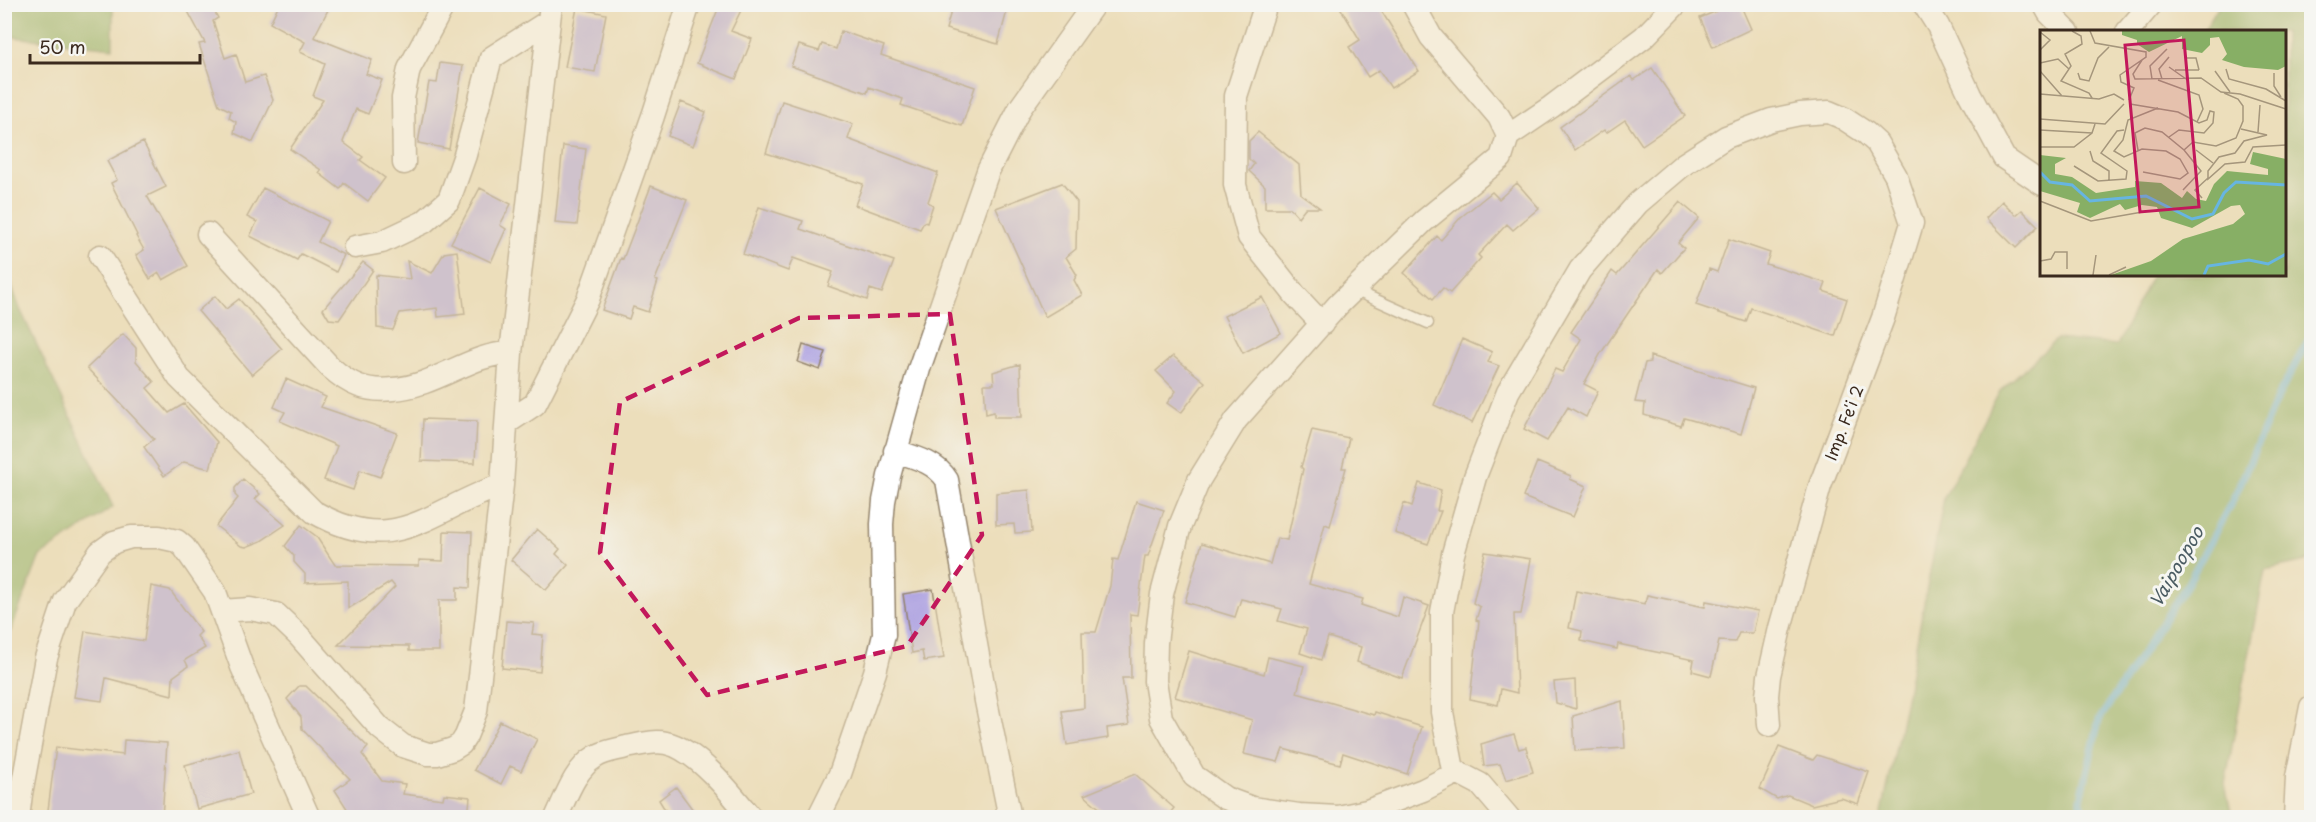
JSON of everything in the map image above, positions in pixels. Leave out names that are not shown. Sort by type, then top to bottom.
[{"type":"street","points":[[404,164],[403,99],[409,69],[444,4]]},
{"type":"street","points":[[508,422],[534,404],[588,298],[653,116],[689,4]]},
{"type":"street","points":[[818,818],[840,774],[875,672],[884,635],[882,524],[888,476],[919,369],[988,171],[1020,108],[1094,4]]},
{"type":"street","points":[[1266,4],[1236,96],[1235,185],[1249,237],[1294,295],[1322,324]]},
{"type":"street","points":[[1413,4],[1431,37],[1499,117],[1508,136]]},
{"type":"street","points":[[1509,818],[1480,784],[1458,772],[1422,790],[1358,814],[1338,817],[1299,815],[1252,808],[1225,798],[1194,776],[1161,718],[1156,690],[1156,643],[1162,594],[1180,526],[1199,480],[1236,420],[1354,290],[1424,221],[1501,158],[1508,136],[1551,107],[1644,37],[1676,4]]},
{"type":"street","points":[[1924,4],[1938,26],[1970,95],[2004,158],[2040,183]]},
{"type":"street","points":[[2044,4],[2049,13],[2066,30]]},
{"type":"street","points":[[2129,30],[2151,4]]},
{"type":"street","points":[[355,247],[382,242],[424,222],[449,200],[465,155],[491,58],[550,13]]},
{"type":"street","points":[[222,611],[250,609],[276,614],[299,636],[388,735],[402,746],[428,754],[437,754],[453,749],[466,736],[476,711],[502,485],[511,353],[550,13]]},
{"type":"street","name":"Imp. Fe'i 2","points":[[1458,772],[1453,770],[1442,712],[1442,612],[1453,554],[1475,477],[1508,392],[1580,270],[1638,203],[1684,164],[1726,137],[1771,120],[1800,114],[1829,112],[1843,118],[1877,143],[1896,176],[1912,223],[1911,233],[1883,318],[1820,486],[1780,628],[1769,676],[1767,706],[1769,725]]},
{"type":"street","points":[[208,234],[330,367],[344,380],[362,388],[381,390],[411,388],[494,353],[511,353]]},
{"type":"street","points":[[100,256],[179,378],[314,512],[332,522],[351,528],[381,532],[401,530],[418,525],[482,492],[502,485]]},
{"type":"street","points":[[895,450],[928,462],[943,473],[947,480],[988,713],[1010,818]]},
{"type":"street","points":[[18,818],[48,648],[65,601],[100,552],[114,542],[131,537],[159,537],[177,541],[189,554],[215,592],[242,668],[309,818]]},
{"type":"street","points":[[2295,818],[2297,777],[2311,707]]},
{"type":"street","points":[[556,818],[571,786],[594,757],[658,742],[677,746],[692,755],[734,797],[751,818]]},
{"type":"lane","points":[[1354,290],[1428,323]]},
{"type":"highlighted area","points":[[950,314],[982,535],[907,646],[707,695],[600,553],[620,402],[799,318]]},
{"type":"green space","points":[[5,4],[113,5],[113,48],[5,36]]},
{"type":"green space","points":[[2219,5],[2312,5],[2311,560],[2265,570],[2225,784],[2232,817],[1881,817],[1944,498],[2000,391],[2057,339],[2117,345],[2152,276],[2286,276],[2286,30],[2202,30]]},
{"type":"green space","points":[[5,269],[20,309],[113,507],[40,556],[5,645]]},
{"type":"building","points":[[184,4],[210,4],[218,18],[213,21],[225,58],[236,54],[245,82],[264,76],[273,100],[253,142],[234,133],[236,122],[229,118],[231,111],[219,105],[199,44],[205,43]]},
{"type":"building","points":[[279,4],[331,4],[314,37],[372,60],[366,74],[382,80],[368,114],[356,109],[343,142],[363,157],[360,160],[385,178],[368,201],[344,183],[340,189],[319,173],[321,170],[290,149],[323,100],[313,96],[325,64],[300,52],[305,42],[270,23]]},
{"type":"building","points":[[720,4],[744,4],[731,31],[752,39],[736,79],[697,63]]},
{"type":"building","points":[[953,4],[1009,4],[998,44],[946,29]]},
{"type":"building","points":[[1338,4],[1377,4],[1419,71],[1391,88],[1379,70],[1368,77],[1349,47],[1360,40]]},
{"type":"building","points":[[1717,4],[1740,4],[1751,29],[1713,47],[1700,18],[1719,10]]},
{"type":"building","points":[[577,8],[606,14],[595,72],[565,67]]},
{"type":"building","points":[[841,31],[884,46],[881,55],[975,87],[962,126],[901,105],[903,99],[869,87],[867,93],[791,66],[799,45],[819,51],[822,44],[836,49]]},
{"type":"building","points":[[440,63],[463,66],[449,149],[418,143],[429,82],[437,83]]},
{"type":"building","points":[[1652,68],[1685,116],[1642,145],[1625,120],[1606,133],[1604,130],[1575,150],[1560,127],[1631,76],[1634,80]]},
{"type":"building","points":[[782,101],[853,124],[848,139],[938,173],[928,202],[933,205],[927,223],[924,222],[920,229],[855,205],[863,184],[766,153]]},
{"type":"building","points":[[681,102],[706,112],[693,146],[668,136]]},
{"type":"building","points":[[1258,132],[1299,165],[1301,194],[1320,208],[1305,208],[1298,217],[1290,208],[1265,208],[1265,186],[1249,171],[1254,164],[1249,159],[1249,141]]},
{"type":"building","points":[[143,142],[166,187],[147,196],[188,266],[163,280],[159,273],[150,279],[136,255],[144,250],[111,183],[117,180],[107,161]]},
{"type":"building","points":[[563,146],[586,149],[577,225],[555,223]]},
{"type":"building","points":[[1062,183],[1077,202],[1076,249],[1066,257],[1077,275],[1074,280],[1082,295],[1045,317],[996,208]]},
{"type":"building","points":[[1517,183],[1539,208],[1513,230],[1507,224],[1478,255],[1481,258],[1450,293],[1443,288],[1433,299],[1404,273],[1437,236],[1441,240],[1461,217],[1492,192],[1499,199]]},
{"type":"building","points":[[651,186],[687,200],[655,280],[658,281],[648,312],[633,307],[629,319],[602,310]]},
{"type":"building","points":[[263,188],[328,221],[318,242],[344,255],[336,272],[301,254],[297,260],[250,236],[257,222],[247,217]]},
{"type":"building","points":[[480,188],[511,204],[500,225],[506,229],[491,262],[451,243]]},
{"type":"building","points":[[2002,201],[2016,215],[2022,210],[2038,226],[2016,248],[1986,218]]},
{"type":"building","points":[[1680,202],[1699,218],[1678,243],[1684,248],[1662,273],[1658,269],[1601,353],[1584,384],[1598,391],[1586,417],[1568,407],[1547,441],[1524,429],[1555,369],[1562,372],[1581,339],[1571,332],[1612,271],[1617,275]]},
{"type":"building","points":[[759,207],[803,221],[800,229],[894,261],[882,293],[870,289],[867,300],[828,286],[833,272],[793,258],[788,271],[743,254]]},
{"type":"building","points":[[1729,239],[1770,253],[1766,264],[1826,283],[1823,291],[1847,299],[1835,336],[1751,308],[1746,322],[1696,305],[1709,269],[1717,272]]},
{"type":"building","points":[[457,251],[465,314],[438,317],[437,308],[400,313],[393,330],[377,328],[376,275],[410,279],[407,261],[432,273],[444,253]]},
{"type":"building","points":[[363,262],[373,270],[339,320],[329,319],[323,309]]},
{"type":"building","points":[[215,296],[226,309],[239,299],[282,349],[252,375],[198,311]]},
{"type":"building","points":[[1262,297],[1281,333],[1243,353],[1224,316]]},
{"type":"building","points":[[123,334],[136,348],[136,361],[154,382],[147,388],[169,413],[184,404],[217,442],[210,469],[184,462],[164,476],[144,447],[154,439],[87,368]]},
{"type":"building","points":[[1462,339],[1492,352],[1488,362],[1499,366],[1472,423],[1434,405]]},
{"type":"building","points":[[803,345],[826,352],[820,370],[798,362]]},
{"type":"building","points":[[1173,356],[1205,382],[1181,413],[1167,403],[1176,391],[1156,371]]},
{"type":"building","points":[[1650,356],[1754,388],[1741,434],[1684,418],[1681,426],[1644,415],[1645,403],[1635,402],[1645,363],[1650,362]]},
{"type":"building","points":[[1020,364],[1022,417],[994,417],[994,412],[986,414],[984,384],[994,384],[993,372]]},
{"type":"building","points":[[286,379],[326,397],[321,407],[397,433],[380,477],[360,470],[353,490],[324,480],[337,446],[280,421],[285,412],[274,407]]},
{"type":"building","points":[[423,419],[477,421],[475,463],[421,461]]},
{"type":"building","points":[[1312,430],[1349,438],[1342,468],[1346,468],[1330,526],[1325,524],[1309,584],[1363,599],[1361,605],[1398,617],[1403,597],[1429,606],[1402,678],[1357,662],[1361,647],[1328,637],[1321,660],[1300,653],[1307,629],[1278,621],[1282,609],[1241,599],[1235,617],[1185,602],[1202,543],[1270,564],[1277,538],[1287,540],[1303,469],[1301,467]]},
{"type":"building","points":[[1537,462],[1571,476],[1570,479],[1586,486],[1573,517],[1523,497]]},
{"type":"building","points":[[243,479],[260,494],[255,499],[285,525],[261,541],[246,547],[241,546],[216,526],[238,498],[235,495],[235,488]]},
{"type":"building","points":[[1419,483],[1441,490],[1437,511],[1441,511],[1428,544],[1395,533],[1404,503],[1412,506]]},
{"type":"building","points":[[1029,490],[1032,532],[1015,533],[1014,524],[996,525],[996,493]]},
{"type":"building","points":[[1136,501],[1164,510],[1148,556],[1145,556],[1137,615],[1130,614],[1131,678],[1122,678],[1129,725],[1107,728],[1108,738],[1067,745],[1062,711],[1084,708],[1082,632],[1096,632],[1110,586],[1113,559],[1118,560]]},
{"type":"building","points":[[301,525],[316,536],[335,565],[419,566],[419,560],[443,561],[444,531],[472,532],[470,588],[457,587],[457,600],[439,600],[439,651],[409,651],[409,646],[338,645],[395,587],[391,582],[348,609],[348,581],[305,583],[305,574],[294,562],[294,556],[285,546]]},
{"type":"building","points":[[537,529],[560,549],[556,554],[568,565],[546,590],[511,560]]},
{"type":"building","points":[[1485,552],[1531,559],[1521,614],[1514,614],[1517,693],[1501,689],[1498,705],[1470,699],[1479,621],[1476,620],[1480,607],[1473,603]]},
{"type":"building","points":[[151,586],[170,590],[201,632],[197,636],[205,648],[185,660],[188,666],[173,677],[172,695],[106,678],[102,701],[74,697],[85,631],[144,641]]},
{"type":"building","points":[[933,589],[944,658],[924,661],[922,651],[912,653],[903,594]]},
{"type":"building","points":[[1576,591],[1645,604],[1647,595],[1705,607],[1706,601],[1758,611],[1753,633],[1739,633],[1735,642],[1719,641],[1711,676],[1692,671],[1694,660],[1618,644],[1617,649],[1581,641],[1582,631],[1569,628]]},
{"type":"building","points":[[506,621],[534,623],[532,634],[543,635],[540,672],[502,668]]},
{"type":"building","points":[[1189,651],[1264,674],[1268,657],[1304,666],[1297,693],[1374,715],[1375,712],[1422,727],[1407,774],[1343,753],[1340,764],[1283,749],[1278,762],[1244,754],[1252,720],[1175,697]]},
{"type":"building","points":[[1575,680],[1576,709],[1556,703],[1554,682]]},
{"type":"building","points":[[299,686],[306,686],[368,747],[362,754],[382,781],[405,784],[403,794],[443,799],[444,794],[470,797],[468,818],[353,818],[335,790],[350,779],[302,729],[301,717],[287,699]]},
{"type":"building","points":[[1622,701],[1625,748],[1575,751],[1573,716]]},
{"type":"building","points":[[500,721],[537,739],[521,771],[510,766],[501,784],[474,770]]},
{"type":"building","points":[[1514,734],[1519,749],[1526,747],[1533,772],[1506,780],[1500,764],[1484,766],[1481,744]]},
{"type":"building","points":[[124,740],[167,743],[162,818],[47,818],[56,747],[123,755]]},
{"type":"building","points":[[1779,747],[1813,760],[1817,755],[1869,772],[1858,804],[1841,798],[1812,805],[1788,795],[1777,799],[1760,789]]},
{"type":"building","points":[[239,750],[251,794],[197,809],[185,765]]},
{"type":"building","points":[[1135,774],[1174,808],[1166,818],[1111,818],[1084,795]]},
{"type":"building","points":[[676,787],[699,818],[670,818],[659,800]]},
{"type":"waterway","name":"Vaipoopoo","points":[[2082,818],[2081,799],[2099,720],[2188,583],[2237,492],[2274,404],[2312,333]]}]
